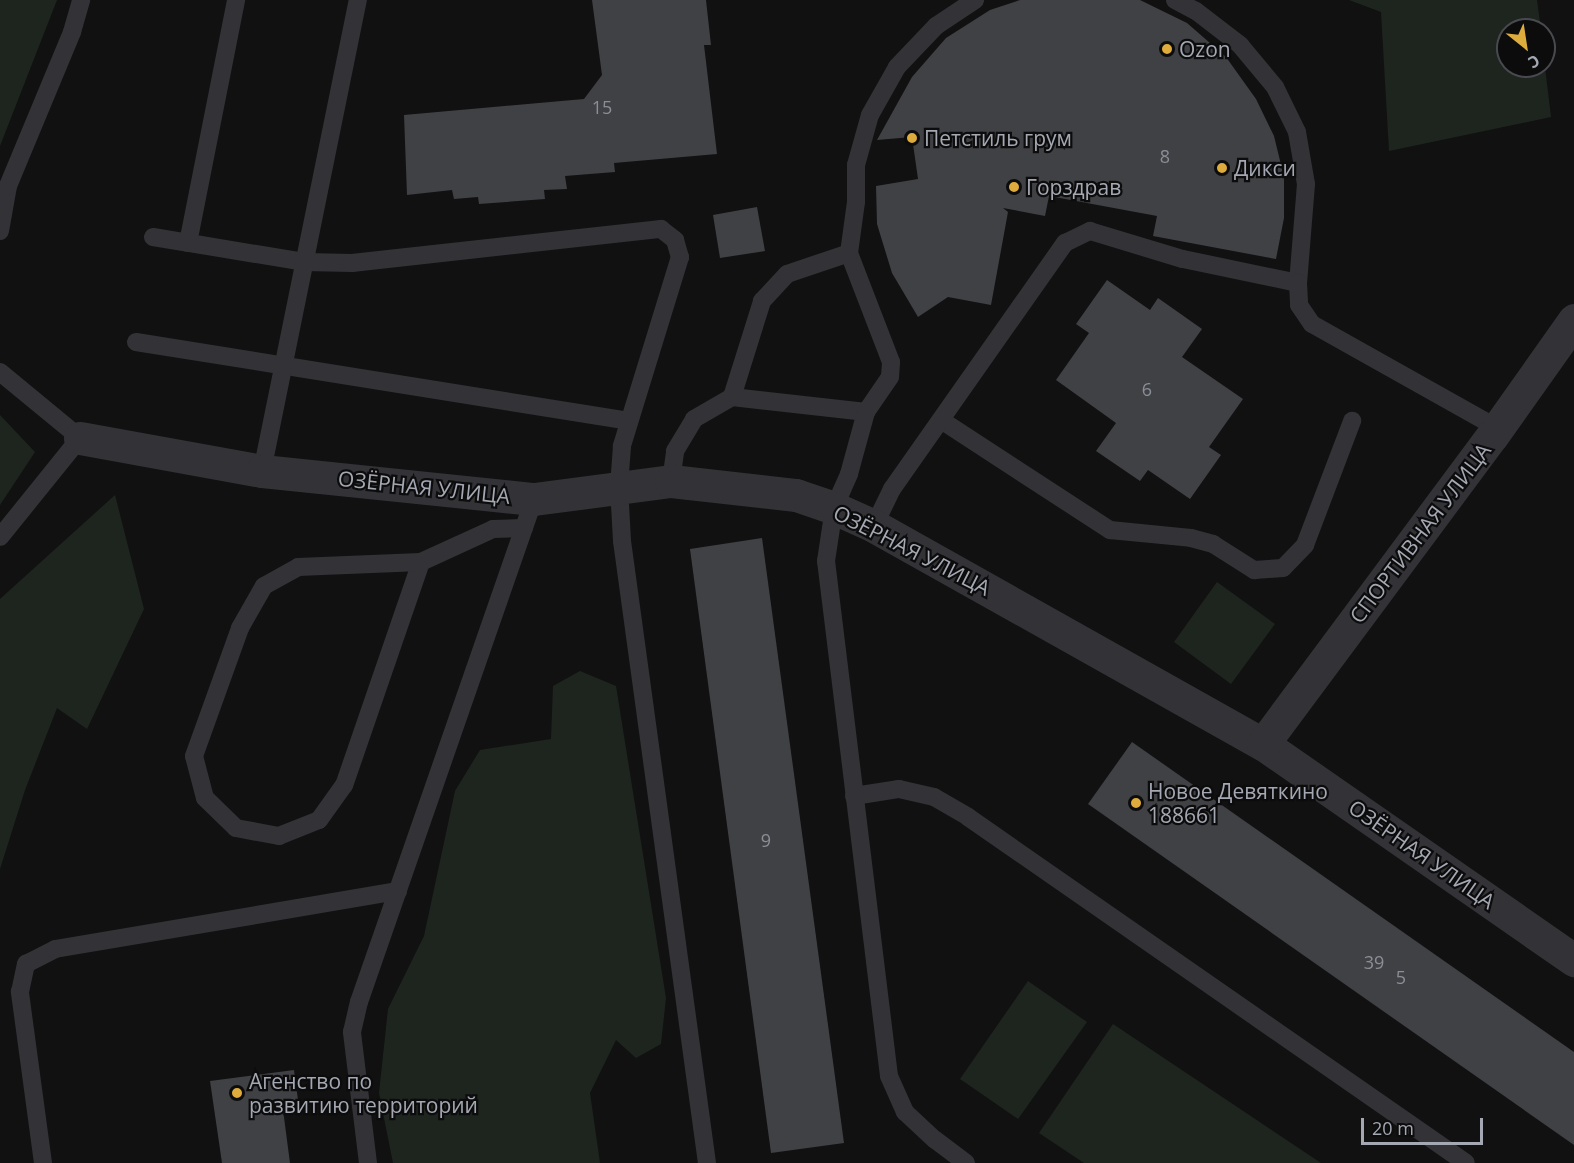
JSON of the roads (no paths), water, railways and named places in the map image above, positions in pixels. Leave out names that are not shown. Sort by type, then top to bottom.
[{"type":"street","name":"СПОРТИВНАЯ УЛИЦА","points":[[1263,744],[1574,320]]},
{"type":"street","name":"ОЗЁРНАЯ УЛИЦА","points":[[80,438],[262,471],[529,513],[619,487],[672,481],[796,495],[834,508],[874,526],[1263,744],[1574,960]]},
{"type":"lane","points":[[0,231],[8,186],[72,32],[81,0]]},
{"type":"lane","points":[[188,243],[236,0]]},
{"type":"lane","points":[[966,1163],[935,1140],[905,1112],[889,1076],[826,561],[834,508],[849,474],[866,412],[890,378],[891,362],[849,253],[856,165],[870,115],[897,67],[936,26],[975,0]]},
{"type":"lane","points":[[1175,0],[1196,11],[1240,45],[1275,87],[1297,132],[1306,184],[1298,284],[1299,305],[1312,324],[1497,428]]},
{"type":"lane","points":[[262,471],[304,262],[352,1]]},
{"type":"lane","points":[[153,237],[304,262],[352,263],[661,229],[675,240],[680,257],[622,446],[619,487],[623,553],[707,1163]]},
{"type":"lane","points":[[874,526],[892,489],[1065,243],[1090,231],[1183,260],[1298,284]]},
{"type":"lane","points":[[732,398],[762,301],[787,273],[849,253]]},
{"type":"lane","points":[[136,342],[629,421]]},
{"type":"lane","points":[[0,372],[80,438],[0,537]]},
{"type":"lane","points":[[672,481],[675,451],[694,419],[732,398],[866,412]]},
{"type":"lane","points":[[941,420],[1110,530],[1191,538],[1213,544],[1254,570],[1283,568],[1305,545],[1352,421]]},
{"type":"lane","points":[[421,562],[344,785],[319,820],[279,836],[236,828],[205,798],[195,756],[240,628],[264,586],[298,567],[421,562],[529,513]]},
{"type":"lane","points":[[368,1163],[352,1032],[359,1002],[529,513]]},
{"type":"lane","points":[[854,796],[899,789],[934,797],[968,817],[1466,1163]]},
{"type":"lane","points":[[43,1163],[20,992],[26,964],[55,949],[398,891]]},
{"type":"place","name":"Ozon","points":[[1167,49]]},
{"type":"place","name":"Петстиль грум","points":[[912,138]]},
{"type":"place","name":"Дикси","points":[[1222,168]]},
{"type":"place","name":"Горздрав","points":[[1014,187]]},
{"type":"place","name":"Новое Девяткино 188661","points":[[1136,803]]},
{"type":"place","name":"Агенство по развитию территорий","points":[[237,1093]]}]
